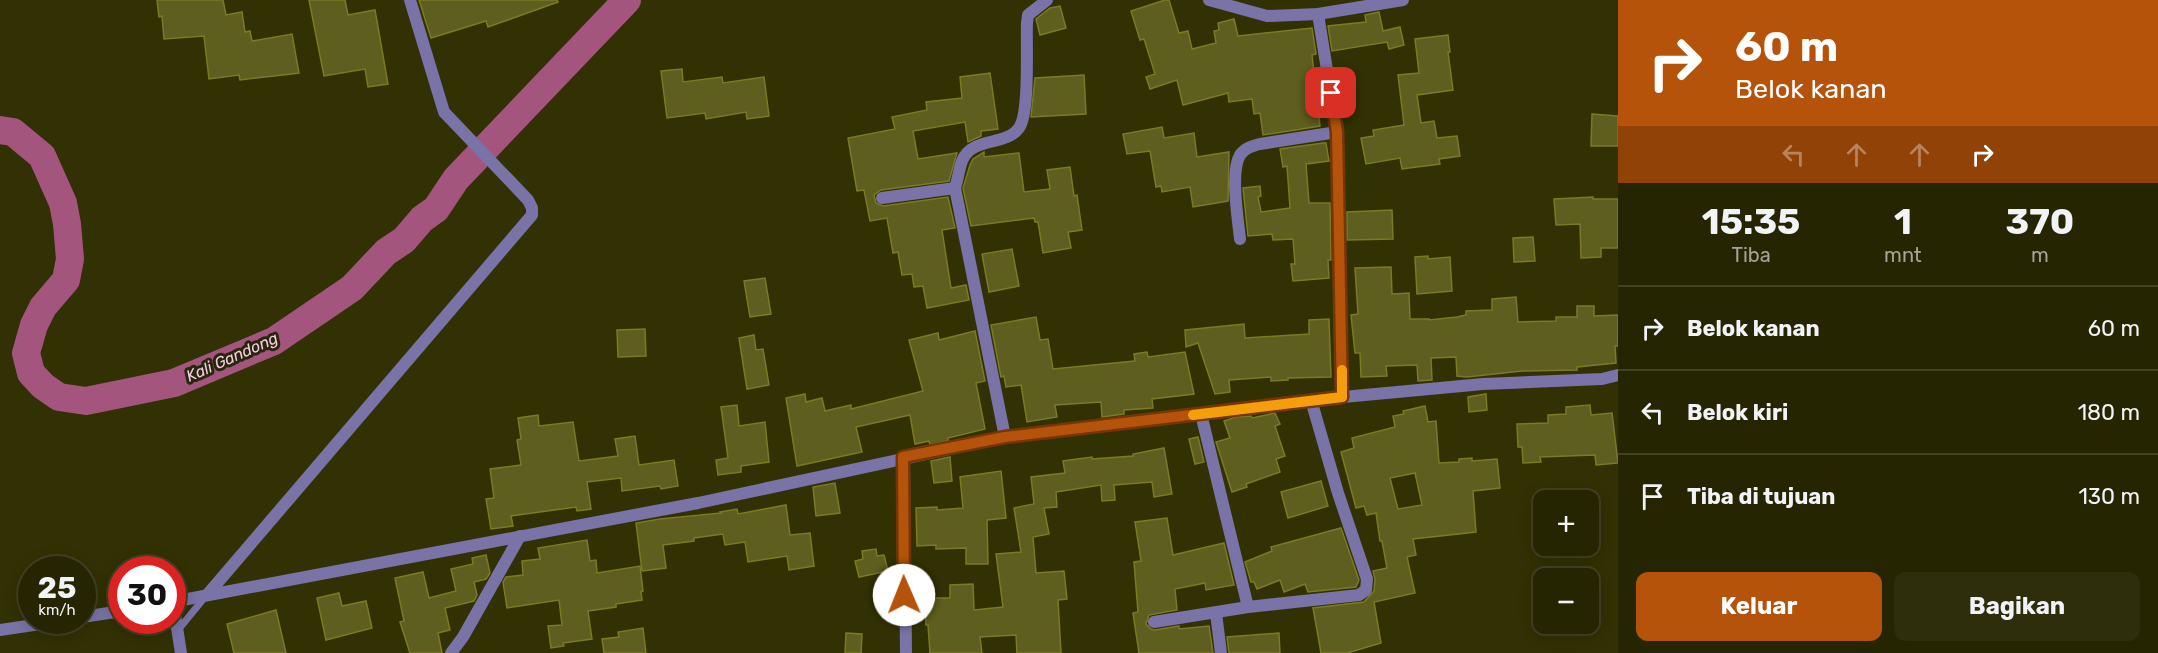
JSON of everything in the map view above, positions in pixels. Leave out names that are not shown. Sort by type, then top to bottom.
[{"type":"street","points":[[207,595],[530,218],[531,205],[444,112],[410,0]]},
{"type":"street","points":[[1005,437],[956,188],[962,160],[968,152],[975,146],[1011,135],[1019,128],[1026,101],[1028,15],[1047,0]]},
{"type":"street","points":[[1209,0],[1267,16],[1318,14],[1403,0]]},
{"type":"street","points":[[1318,14],[1337,132],[1342,397]]},
{"type":"street","points":[[1240,239],[1236,173],[1241,154],[1249,147],[1260,144],[1337,132]]},
{"type":"street","points":[[882,198],[956,188]]},
{"type":"street","points":[[186,599],[698,503],[903,457],[1005,437],[1311,400],[1483,384],[1602,379],[1618,375]]},
{"type":"street","points":[[1154,622],[1248,607],[1359,595],[1366,590],[1366,579],[1311,400]]},
{"type":"street","points":[[1202,414],[1248,607]]},
{"type":"street","points":[[903,457],[906,653]]},
{"type":"street","points":[[451,653],[463,637],[520,536]]},
{"type":"street","points":[[1216,613],[1221,653]]},
{"type":"street","points":[[0,630],[18,627]]},
{"type":"street","points":[[178,634],[181,653]]},
{"type":"lane","points":[[186,620],[207,595]]},
{"type":"building","points":[[157,0],[223,0],[226,15],[242,12],[245,32],[250,31],[252,41],[292,34],[299,73],[240,80],[239,75],[209,79],[204,36],[164,39],[162,16],[159,17]]},
{"type":"building","points":[[309,0],[345,0],[348,15],[375,10],[388,84],[368,87],[365,69],[324,76]]},
{"type":"building","points":[[419,0],[557,0],[558,2],[488,27],[486,21],[431,38]]},
{"type":"building","points":[[1169,0],[1179,33],[1188,31],[1192,49],[1216,43],[1214,31],[1219,30],[1218,23],[1234,19],[1238,36],[1312,28],[1316,54],[1312,55],[1320,126],[1263,135],[1260,113],[1254,114],[1252,99],[1229,102],[1228,93],[1183,105],[1177,80],[1150,89],[1146,77],[1155,74],[1144,39],[1140,40],[1131,11]]},
{"type":"building","points":[[1060,6],[1066,28],[1040,35],[1036,19],[1050,8]]},
{"type":"building","points":[[1379,12],[1383,31],[1400,27],[1404,45],[1389,49],[1387,42],[1332,51],[1328,26],[1366,22],[1365,15]]},
{"type":"building","points":[[1448,35],[1453,90],[1417,95],[1421,123],[1434,121],[1437,138],[1457,136],[1460,156],[1439,159],[1440,164],[1402,169],[1400,158],[1366,164],[1361,138],[1374,136],[1373,130],[1404,125],[1398,75],[1419,73],[1415,39]]},
{"type":"building","points":[[682,69],[683,82],[722,77],[723,83],[764,77],[769,116],[747,119],[746,112],[706,119],[705,113],[667,118],[661,71]]},
{"type":"building","points":[[990,73],[998,129],[981,131],[981,136],[968,142],[965,122],[913,131],[918,159],[957,153],[949,181],[881,190],[874,195],[876,203],[883,206],[948,197],[955,228],[942,230],[951,288],[966,285],[969,300],[927,308],[923,286],[914,287],[912,274],[902,275],[898,252],[893,253],[887,218],[870,221],[864,190],[857,191],[848,138],[895,129],[892,117],[927,110],[926,102],[962,98],[960,77]]},
{"type":"building","points":[[1084,75],[1086,114],[1031,117],[1035,78]]},
{"type":"building","points":[[1592,114],[1618,116],[1618,146],[1591,146]]},
{"type":"building","points":[[1162,127],[1164,138],[1194,133],[1197,157],[1229,152],[1228,201],[1193,207],[1190,187],[1162,192],[1161,186],[1156,187],[1150,151],[1127,154],[1123,134]]},
{"type":"building","points":[[1326,143],[1329,161],[1306,164],[1309,203],[1330,203],[1329,278],[1293,281],[1291,264],[1295,264],[1293,239],[1273,240],[1272,234],[1248,236],[1243,188],[1260,186],[1261,196],[1258,197],[1261,212],[1290,208],[1287,166],[1283,167],[1280,149]]},
{"type":"building","points":[[984,152],[984,157],[1019,153],[1024,192],[1050,189],[1047,170],[1070,167],[1082,230],[1068,232],[1071,248],[1043,253],[1038,222],[1035,222],[1034,218],[971,226],[963,188],[973,159]]},
{"type":"building","points":[[1593,197],[1593,199],[1618,199],[1618,248],[1601,248],[1601,257],[1581,258],[1580,224],[1556,225],[1554,199]]},
{"type":"building","points":[[1392,210],[1393,239],[1347,240],[1347,212]]},
{"type":"building","points":[[1533,237],[1535,261],[1514,262],[1513,238]]},
{"type":"building","points":[[1012,249],[1019,286],[989,292],[982,254]]},
{"type":"building","points":[[1428,256],[1428,259],[1450,257],[1452,291],[1417,294],[1415,257]]},
{"type":"building","points":[[1391,267],[1392,294],[1409,293],[1410,319],[1429,320],[1457,317],[1466,315],[1466,311],[1492,310],[1492,299],[1516,297],[1518,322],[1556,321],[1556,317],[1577,317],[1577,306],[1594,306],[1594,316],[1618,315],[1616,363],[1577,367],[1577,370],[1522,371],[1467,377],[1457,376],[1456,357],[1431,358],[1432,380],[1418,381],[1417,365],[1386,366],[1387,376],[1361,377],[1360,353],[1355,353],[1351,315],[1358,314],[1355,268]]},
{"type":"building","points":[[765,278],[771,314],[750,317],[744,281]]},
{"type":"building","points":[[1036,317],[1040,340],[1048,339],[1053,369],[1135,361],[1134,354],[1147,352],[1148,357],[1185,352],[1194,394],[1152,399],[1153,408],[1124,410],[1124,414],[1102,417],[1101,402],[1055,405],[1057,417],[1027,422],[1021,385],[1006,387],[1004,376],[1001,377],[991,325]]},
{"type":"building","points":[[1329,319],[1331,377],[1288,378],[1288,380],[1271,381],[1271,377],[1229,380],[1230,392],[1215,394],[1198,343],[1186,347],[1185,330],[1244,324],[1245,338],[1309,334],[1309,320]]},
{"type":"building","points":[[645,329],[646,356],[618,357],[617,330]]},
{"type":"building","points":[[975,331],[985,381],[976,383],[985,429],[930,445],[929,441],[915,444],[910,415],[856,427],[862,452],[797,466],[786,398],[805,394],[806,402],[822,398],[825,411],[851,405],[851,409],[923,391],[909,340],[938,333],[939,340]]},
{"type":"building","points":[[754,335],[756,350],[763,349],[769,385],[747,389],[739,338]]},
{"type":"building","points":[[1486,394],[1487,410],[1469,412],[1468,397]]},
{"type":"building","points":[[737,405],[739,426],[765,422],[769,462],[741,466],[741,472],[718,475],[716,460],[728,458],[721,407]]},
{"type":"building","points":[[1590,405],[1591,415],[1612,413],[1618,463],[1596,465],[1595,455],[1540,457],[1541,462],[1523,463],[1522,447],[1518,447],[1517,424],[1548,423],[1548,415],[1566,414],[1566,407]]},
{"type":"building","points":[[1425,406],[1428,422],[1436,421],[1439,463],[1459,462],[1459,459],[1472,458],[1472,461],[1497,459],[1500,488],[1473,491],[1476,532],[1413,539],[1416,555],[1407,557],[1415,593],[1374,602],[1381,643],[1347,653],[1321,653],[1313,608],[1364,602],[1374,591],[1373,571],[1387,568],[1376,513],[1367,515],[1364,506],[1356,508],[1341,452],[1354,448],[1352,438],[1395,427],[1393,416],[1404,414],[1403,411]],"holes":[[[1415,473],[1422,505],[1398,509],[1390,478]]]},
{"type":"building","points":[[1275,413],[1280,424],[1275,426],[1285,456],[1276,459],[1280,472],[1246,484],[1247,487],[1232,492],[1216,442],[1230,438],[1224,421],[1236,417],[1251,416],[1252,418]]},
{"type":"building","points":[[538,415],[539,426],[573,422],[579,461],[618,456],[615,439],[635,436],[639,465],[674,460],[678,486],[622,491],[621,478],[587,482],[591,509],[577,511],[576,507],[511,516],[513,526],[491,529],[486,499],[494,498],[490,469],[521,465],[517,440],[521,439],[518,418]]},
{"type":"building","points":[[1198,437],[1204,462],[1195,464],[1189,439]]},
{"type":"building","points":[[1164,448],[1172,494],[1154,497],[1152,482],[1114,485],[1115,500],[1102,501],[1101,485],[1056,492],[1057,507],[1044,508],[1049,534],[1033,537],[1036,573],[1064,571],[1067,599],[1058,600],[1061,653],[1017,653],[1016,635],[980,637],[982,653],[930,653],[925,598],[950,598],[950,585],[973,584],[974,610],[1003,607],[996,554],[1021,552],[1014,508],[1034,504],[1031,477],[1065,473],[1063,461],[1092,457],[1092,459],[1133,456],[1133,454]]},
{"type":"building","points":[[950,457],[952,481],[934,483],[931,461]]},
{"type":"building","points":[[1001,471],[1006,518],[987,520],[988,564],[966,564],[966,548],[936,549],[936,545],[917,546],[916,508],[937,507],[937,510],[963,508],[960,477]]},
{"type":"building","points":[[1321,481],[1328,506],[1288,518],[1281,492]]},
{"type":"building","points":[[835,483],[840,513],[816,516],[813,487]]},
{"type":"building","points":[[786,505],[790,535],[810,533],[814,566],[789,570],[787,556],[748,562],[745,542],[725,545],[723,534],[663,545],[666,568],[642,571],[636,523],[737,509],[738,514]]},
{"type":"building","points":[[1167,518],[1173,555],[1224,543],[1234,585],[1206,590],[1205,583],[1175,589],[1177,610],[1149,615],[1146,624],[1155,630],[1179,626],[1179,629],[1209,626],[1213,653],[1139,653],[1133,613],[1138,612],[1134,562],[1141,561],[1135,522]]},
{"type":"building","points":[[1341,528],[1359,580],[1356,587],[1308,592],[1305,584],[1284,592],[1280,580],[1257,589],[1254,582],[1251,582],[1245,562],[1272,551],[1271,547]]},
{"type":"building","points":[[587,540],[590,561],[596,560],[597,573],[640,566],[642,600],[588,611],[592,639],[563,643],[564,646],[551,648],[548,626],[562,625],[559,600],[507,608],[503,582],[506,577],[523,575],[522,561],[540,559],[538,548]]},
{"type":"building","points":[[876,549],[877,556],[884,555],[888,571],[859,577],[855,561],[863,559],[862,551]]},
{"type":"building","points":[[486,555],[490,573],[486,579],[474,582],[477,595],[474,601],[445,608],[450,630],[438,633],[442,653],[410,653],[400,622],[404,621],[395,578],[423,572],[429,598],[456,591],[451,569],[473,564],[472,558]]},
{"type":"building","points":[[339,593],[342,606],[366,601],[372,628],[326,640],[317,598]]},
{"type":"building","points":[[276,610],[286,653],[234,653],[227,624]]},
{"type":"building","points":[[643,628],[646,653],[604,653],[602,639],[619,637],[618,632]]},
{"type":"building","points":[[846,633],[862,634],[861,653],[845,653]]},
{"type":"building","points":[[1279,633],[1280,653],[1229,653],[1227,637]]},
{"type":"waterway","name":"Kali Gandong","points":[[0,130],[13,132],[42,156],[63,203],[67,224],[70,259],[66,280],[43,307],[34,325],[26,353],[31,373],[43,386],[59,397],[86,401],[174,383],[274,341],[352,288],[386,252],[404,240],[422,219],[436,209],[456,179],[627,0]]},
{"type":"slow traffic","points":[[1193,415],[1342,397],[1342,370]]},
{"type":"route","points":[[904,595],[903,457],[1005,437],[1342,397],[1337,132],[1331,93]]}]
